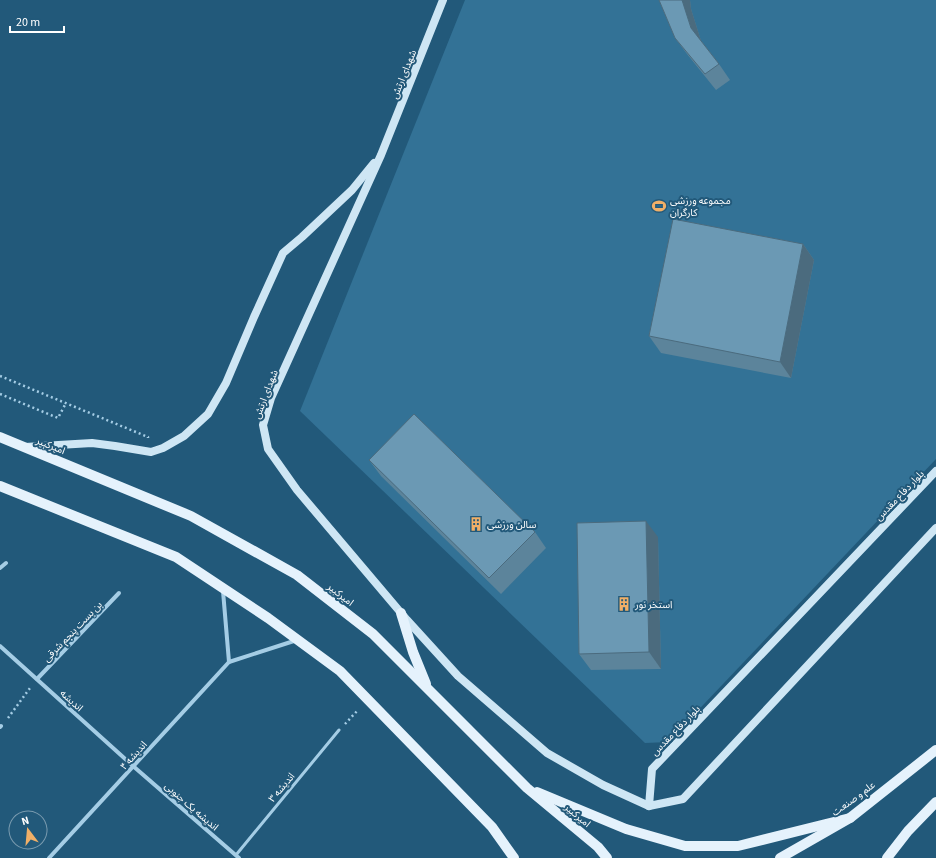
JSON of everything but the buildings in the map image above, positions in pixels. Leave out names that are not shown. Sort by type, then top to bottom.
[{"type":"main road","name":"امیرکبیر","points":[[0,437],[191,516],[297,574],[373,634],[527,788],[598,847],[607,858]]},
{"type":"main road","points":[[0,486],[176,557],[268,618],[340,671],[492,827],[514,858]]},
{"type":"main road","points":[[402,613],[413,652],[427,688]]},
{"type":"main road","name":"علم و صنعت","points":[[780,858],[850,818],[936,750]]},
{"type":"main road","points":[[527,788],[626,829],[685,846],[738,846],[850,818]]},
{"type":"main road","points":[[887,858],[908,831],[936,802]]},
{"type":"main road","points":[[598,847],[601,858]]},
{"type":"street","name":"شهدای ارتش","points":[[443,0],[381,155],[272,398],[263,425],[268,449],[297,490],[458,676],[547,753],[603,785],[649,806]]},
{"type":"street","name":"شهدای ارتش","points":[[151,452],[163,448],[184,436],[208,414],[226,383],[254,316],[283,253],[352,190],[381,155]]},
{"type":"street","points":[[24,447],[92,443],[151,452]]},
{"type":"street","name":"بلوار دفاع مقدس","points":[[649,806],[652,769],[934,476]]},
{"type":"street","points":[[649,806],[683,798],[936,528]]},
{"type":"street","points":[[0,568],[6,563]]},
{"type":"street","points":[[223,589],[229,662],[298,640]]},
{"type":"street","name":"بن بست پنجم شرقی","points":[[37,679],[119,593]]},
{"type":"street","name":"اندیشه","points":[[0,646],[133,766]]},
{"type":"street","name":"اندیشه ۴","points":[[49,858],[229,662]]},
{"type":"street","name":"اندیشه یک جنوبی","points":[[133,766],[238,856]]},
{"type":"lane","name":"اندیشه ۳","points":[[238,856],[339,730]]},
{"type":"path","points":[[0,376],[148,437],[151,452]]},
{"type":"path","points":[[0,394],[58,418],[66,404]]},
{"type":"path","points":[[1,727],[37,679]]},
{"type":"path","points":[[339,730],[368,700]]},
{"type":"shaded area","name":"مجموعه ورزشی کارگران","points":[[465,0],[936,0],[936,459],[668,742],[645,743],[300,411]]},
{"type":"place","name":"مجموعه ورزشی کارگران","points":[[659,206]]},
{"type":"place","name":"سالن ورزشی","points":[[476,524]]},
{"type":"place","name":"استخر نور","points":[[624,604]]}]
